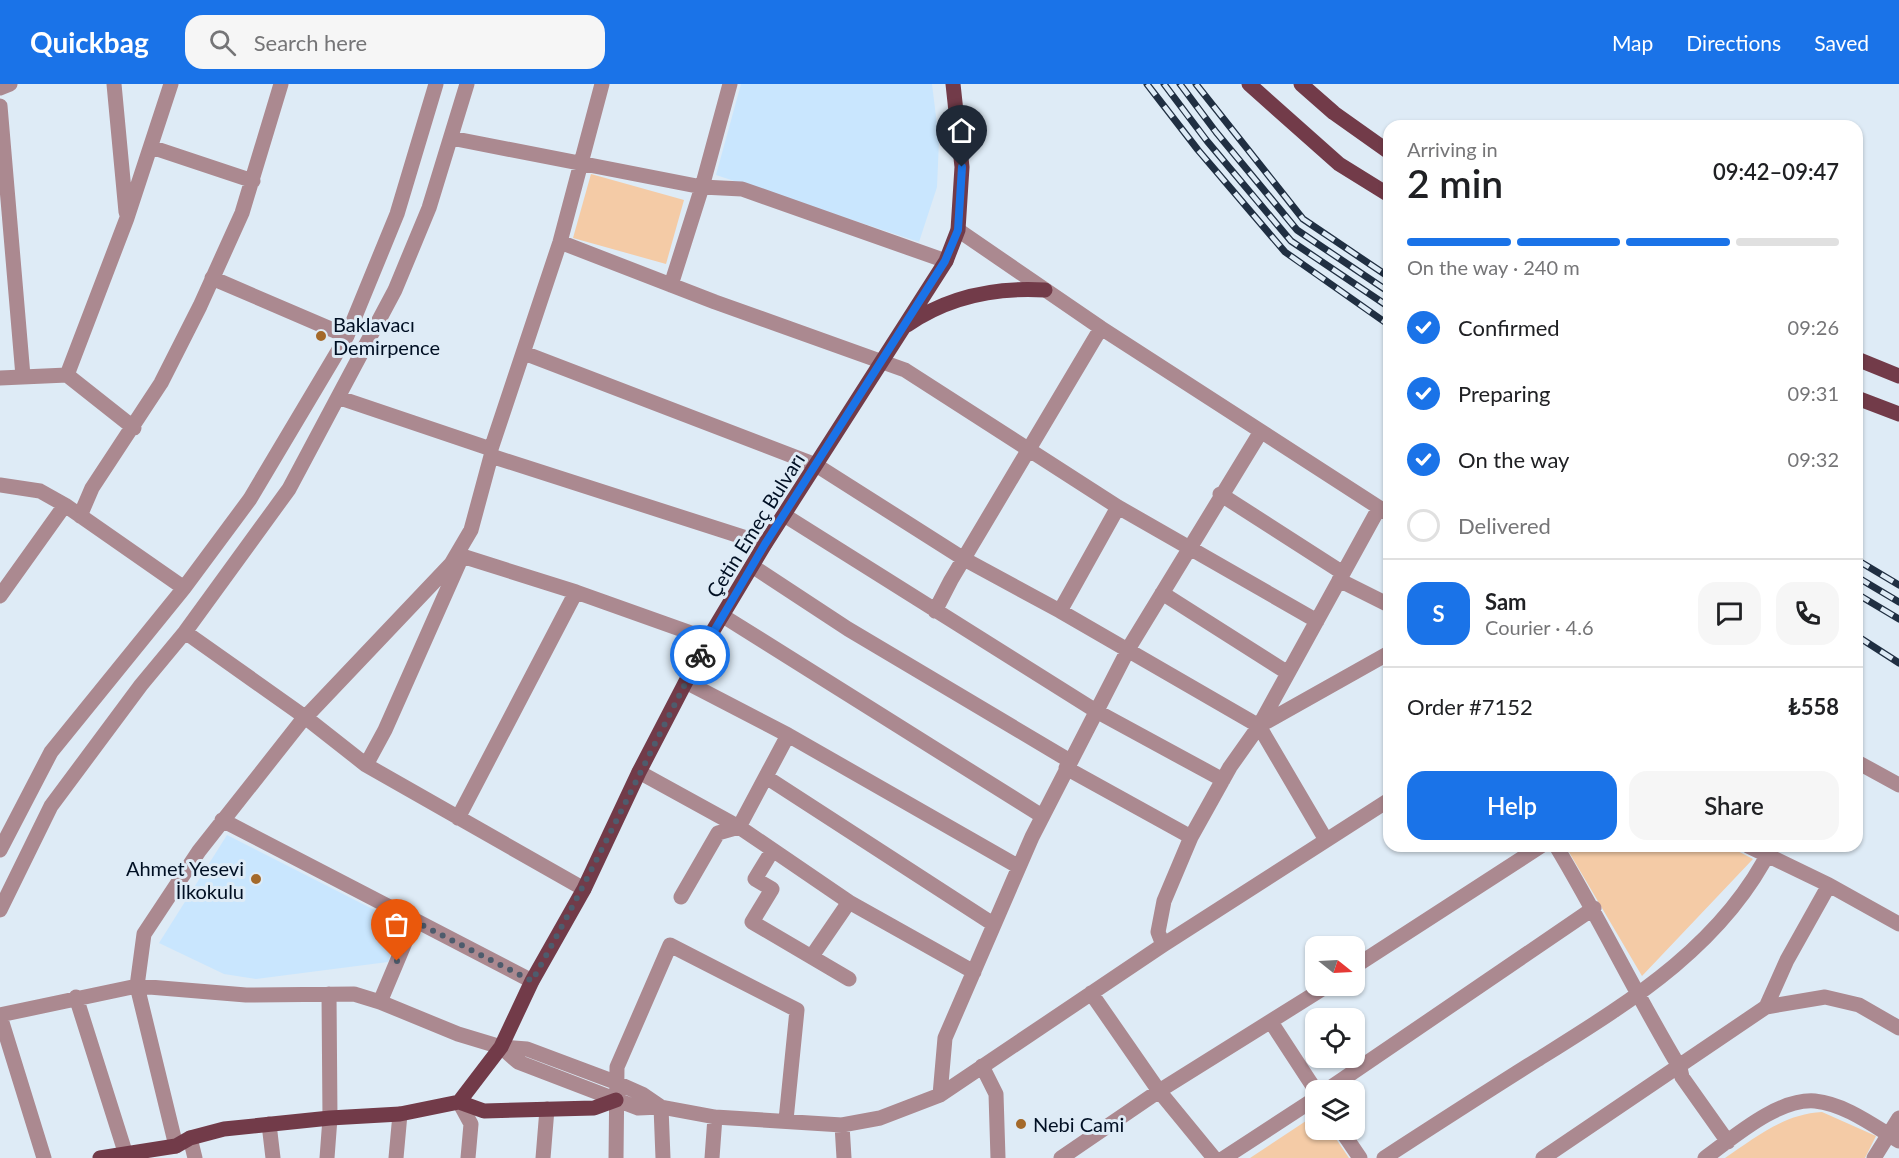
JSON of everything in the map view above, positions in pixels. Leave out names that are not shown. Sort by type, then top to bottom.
[{"type":"main road","name":"Çetin Emeç Bulvarı","points":[[459,1102],[501,1047],[532,981],[584,888],[639,772],[708,639],[765,544],[945,261],[958,230],[962,167],[953,84]]},
{"type":"main road","points":[[1249,84],[1340,164],[1383,191]]},
{"type":"main road","points":[[1301,84],[1334,112],[1383,148]]},
{"type":"main road","points":[[900,330],[920,316],[943,305],[979,293],[1009,288],[1045,290]]},
{"type":"main road","points":[[1863,361],[1899,376]]},
{"type":"main road","points":[[1863,400],[1899,414]]},
{"type":"main road","points":[[100,1158],[176,1146],[190,1138],[224,1129],[330,1118],[399,1114],[459,1102],[484,1111],[594,1108],[616,1100]]},
{"type":"street","points":[[0,88],[10,84]]},
{"type":"street","points":[[114,84],[127,218]]},
{"type":"street","points":[[67,375],[127,218],[171,84]]},
{"type":"street","points":[[80,516],[92,488],[162,383],[212,278],[242,213],[281,84]]},
{"type":"street","points":[[0,850],[10,826],[51,752],[184,588],[250,499],[347,336],[397,214],[436,84]]},
{"type":"street","points":[[0,910],[51,806],[141,685],[185,632],[289,489],[340,398],[395,290],[429,208],[467,84]]},
{"type":"street","points":[[366,765],[385,730],[462,556],[491,452],[560,242],[602,84]]},
{"type":"street","points":[[671,285],[702,187],[730,84]]},
{"type":"street","points":[[0,105],[23,376]]},
{"type":"street","points":[[451,138],[702,187],[742,189],[945,261]]},
{"type":"street","points":[[151,147],[253,181]]},
{"type":"street","points":[[958,230],[1260,433],[1383,510]]},
{"type":"street","points":[[560,242],[905,370],[1118,507],[1317,621]]},
{"type":"street","points":[[212,278],[347,336]]},
{"type":"street","points":[[935,611],[1101,328]]},
{"type":"street","points":[[524,352],[816,465],[964,559],[1060,611],[1258,726],[1326,840]]},
{"type":"street","points":[[0,378],[67,375],[134,428]]},
{"type":"street","points":[[340,398],[491,452],[765,544]]},
{"type":"street","points":[[940,1095],[945,1038],[1042,816],[1128,650],[1220,494],[1260,433]]},
{"type":"street","points":[[0,485],[40,491],[65,505],[184,588]]},
{"type":"street","points":[[1220,494],[1341,576],[1383,600]]},
{"type":"street","points":[[0,596],[65,505]]},
{"type":"street","points":[[1060,611],[1118,507]]},
{"type":"street","points":[[1163,945],[1158,932],[1164,901],[1191,837],[1223,780],[1258,726],[1341,576],[1383,513]]},
{"type":"street","points":[[784,515],[1096,711],[1223,780]]},
{"type":"street","points":[[176,1146],[136,986],[144,934],[222,820],[306,717],[451,564],[471,530]]},
{"type":"street","points":[[462,556],[576,592],[708,639]]},
{"type":"street","points":[[752,566],[858,635],[1068,765],[1191,837]]},
{"type":"street","points":[[458,818],[576,592]]},
{"type":"street","points":[[1162,593],[1288,673]]},
{"type":"street","points":[[723,616],[1042,816]]},
{"type":"street","points":[[185,632],[306,717],[366,765],[584,888]]},
{"type":"street","points":[[1258,726],[1383,656]]},
{"type":"street","points":[[686,682],[788,735],[1019,867]]},
{"type":"street","points":[[681,897],[718,833],[739,826],[788,735]]},
{"type":"street","points":[[1863,765],[1899,785]]},
{"type":"street","points":[[639,772],[739,826],[772,851],[849,902],[974,972]]},
{"type":"street","points":[[766,777],[993,924]]},
{"type":"street","points":[[501,1047],[518,1062],[638,1108],[661,1107],[715,1117],[842,1125],[880,1118],[940,1095],[1163,945],[1383,804]]},
{"type":"street","points":[[222,820],[532,981]]},
{"type":"street","points":[[772,851],[755,879],[772,889],[752,922],[849,979]]},
{"type":"street","points":[[1365,960],[1531,852]]},
{"type":"street","points":[[1560,852],[1594,908],[1637,997],[1680,1068],[1682,1077],[1728,1142]]},
{"type":"street","points":[[1384,1158],[1637,997],[1685,958],[1721,922],[1768,852]]},
{"type":"street","points":[[1771,852],[1899,924]]},
{"type":"street","points":[[1766,1007],[1787,960],[1829,885]]},
{"type":"street","points":[[812,956],[849,902]]},
{"type":"street","points":[[1342,1080],[1594,908]]},
{"type":"street","points":[[380,1002],[414,921]]},
{"type":"street","points":[[616,1158],[615,1082],[617,1067],[670,945],[797,1010],[786,1120]]},
{"type":"street","points":[[44,1158],[0,1016],[76,997],[136,986],[246,995],[354,994],[380,1002],[458,1034],[501,1047],[527,1048],[615,1082],[642,1094],[661,1107]]},
{"type":"street","points":[[1091,993],[1159,1090],[1214,1158]]},
{"type":"street","points":[[327,1158],[330,1118],[329,994]]},
{"type":"street","points":[[1061,1158],[1159,1090],[1311,996]]},
{"type":"street","points":[[76,997],[127,1155]]},
{"type":"street","points":[[1543,1158],[1680,1068],[1766,1007],[1825,997],[1859,1005],[1899,1028]]},
{"type":"street","points":[[1271,1022],[1309,1080]]},
{"type":"street","points":[[982,1066],[996,1094],[998,1158]]},
{"type":"street","points":[[1705,1158],[1753,1123],[1794,1103],[1815,1101],[1865,1120],[1894,1138]]},
{"type":"street","points":[[459,1102],[471,1124],[468,1158]]},
{"type":"street","points":[[1224,1158],[1305,1105]]},
{"type":"street","points":[[661,1107],[663,1158]]},
{"type":"street","points":[[543,1158],[547,1109]]},
{"type":"street","points":[[396,1158],[399,1114]]},
{"type":"street","points":[[712,1158],[715,1117]]},
{"type":"street","points":[[1874,1158],[1894,1138],[1899,1118]]},
{"type":"street","points":[[269,1124],[273,1158]]},
{"type":"street","points":[[842,1125],[844,1158]]},
{"type":"street","points":[[190,1138],[195,1158]]},
{"type":"street","points":[[1348,1140],[1360,1158]]},
{"type":"shaded area","points":[[741,84],[932,84],[939,141],[937,187],[919,242],[716,175]]},
{"type":"shaded area","points":[[591,174],[684,200],[666,264],[573,238]]},
{"type":"shaded area","name":"Ahmet Yesevi İlkokulu","points":[[227,835],[400,923],[388,962],[256,979],[224,974],[159,943]]},
{"type":"shaded area","points":[[1569,852],[1740,852],[1753,859],[1642,976]]},
{"type":"shaded area","points":[[1822,1112],[1876,1136],[1865,1158],[1725,1158],[1783,1122],[1795,1117]]},
{"type":"shaded area","points":[[1305,1122],[1305,1140],[1337,1140],[1349,1158],[1250,1158]]},
{"type":"railway","points":[[1147,84],[1198,150],[1285,252],[1383,321]]},
{"type":"railway","points":[[1164,84],[1207,141],[1291,241],[1383,303]]},
{"type":"railway","points":[[1180,84],[1216,132],[1297,230],[1383,288]]},
{"type":"railway","points":[[1196,84],[1303,219],[1383,273]]},
{"type":"railway","points":[[1863,564],[1899,585]]},
{"type":"railway","points":[[1863,581],[1899,602]]},
{"type":"railway","points":[[1863,598],[1899,619]]},
{"type":"railway","points":[[1863,640],[1899,663]]},
{"type":"way so far","points":[[397,961],[414,921],[532,981],[584,888],[639,772],[700,655]]},
{"type":"place","name":"Baklavacı Demirpence","points":[[321,336]]},
{"type":"place","name":"Ahmet Yesevi İlkokulu","points":[[256,879]]},
{"type":"place","name":"Nebi Cami","points":[[1021,1124]]},
{"type":"route","points":[[700,655],[765,544],[945,261],[958,230],[962,167]]}]
